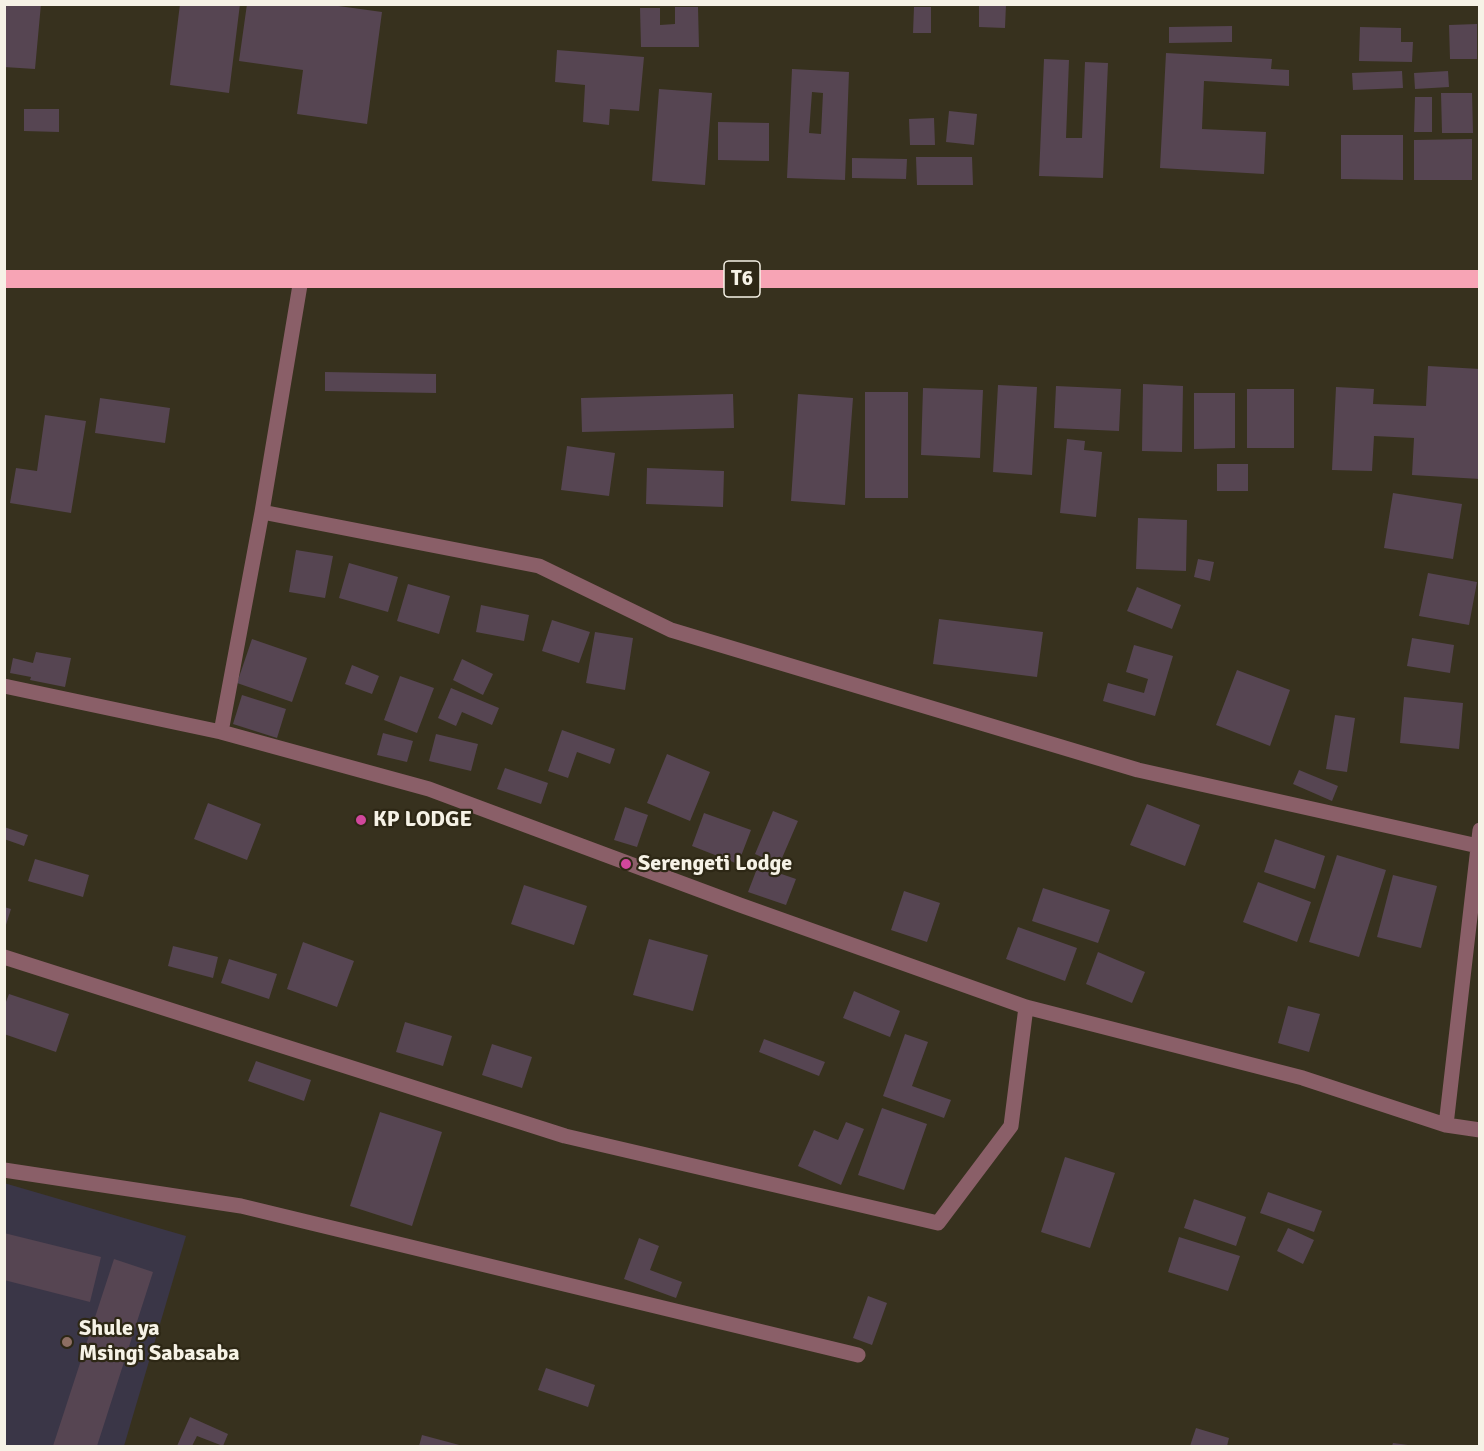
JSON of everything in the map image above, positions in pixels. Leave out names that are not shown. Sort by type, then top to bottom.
[{"type":"highway","name":"T6","points":[[4,279],[1479,279]]},
{"type":"street","points":[[220,732],[301,279]]},
{"type":"street","points":[[261,512],[539,566],[671,630],[1138,770],[1478,846]]},
{"type":"street","points":[[4,686],[220,732],[429,789],[740,905],[1026,1007],[1303,1078],[1446,1125],[1479,1130]]},
{"type":"street","points":[[1446,1125],[1479,830]]},
{"type":"street","points":[[4,957],[566,1136],[938,1223],[1011,1126],[1026,1007]]},
{"type":"street","points":[[4,1170],[241,1206],[858,1355]]},
{"type":"shaded area","points":[[4,1183],[186,1236],[124,1446],[5,1446]]},
{"type":"building","points":[[4,4],[41,4],[35,69],[4,67]]},
{"type":"building","points":[[180,4],[240,4],[229,93],[170,85]]},
{"type":"building","points":[[247,4],[324,4],[382,12],[367,124],[297,114],[303,70],[239,61]]},
{"type":"building","points":[[979,4],[1006,4],[1005,28],[979,27]]},
{"type":"building","points":[[675,7],[698,7],[699,47],[641,47],[640,8],[660,8],[660,25],[675,24]]},
{"type":"building","points":[[914,7],[931,7],[931,33],[913,33]]},
{"type":"building","points":[[1477,24],[1477,59],[1450,59],[1449,25]]},
{"type":"building","points":[[1232,26],[1232,42],[1169,43],[1169,27]]},
{"type":"building","points":[[1360,27],[1401,28],[1401,42],[1413,42],[1412,62],[1359,61]]},
{"type":"building","points":[[557,50],[644,57],[639,111],[610,109],[609,125],[583,122],[585,85],[555,82]]},
{"type":"building","points":[[1166,53],[1272,59],[1271,69],[1289,70],[1289,86],[1204,81],[1202,129],[1266,132],[1264,174],[1160,168]]},
{"type":"building","points":[[1044,59],[1069,60],[1066,138],[1082,138],[1085,62],[1108,63],[1103,178],[1039,176]]},
{"type":"building","points":[[792,69],[849,72],[845,180],[787,178]],"holes":[[[812,92],[823,93],[821,134],[809,133]]]},
{"type":"building","points":[[1402,71],[1403,88],[1353,90],[1352,73]]},
{"type":"building","points":[[1448,71],[1449,87],[1415,89],[1414,73]]},
{"type":"building","points":[[659,89],[712,93],[705,185],[652,181]]},
{"type":"building","points":[[1441,93],[1472,93],[1473,133],[1442,133]]},
{"type":"building","points":[[1415,97],[1432,97],[1432,132],[1414,132]]},
{"type":"building","points":[[24,109],[59,109],[59,132],[24,131]]},
{"type":"building","points":[[949,111],[977,114],[974,145],[946,142]]},
{"type":"building","points":[[934,118],[935,145],[910,145],[909,119]]},
{"type":"building","points":[[718,122],[769,123],[769,161],[718,160]]},
{"type":"building","points":[[1341,135],[1403,135],[1403,180],[1341,179]]},
{"type":"building","points":[[1472,139],[1472,180],[1414,180],[1414,140]]},
{"type":"building","points":[[916,157],[972,157],[973,185],[917,185]]},
{"type":"building","points":[[852,158],[907,159],[906,179],[852,178]]},
{"type":"building","points":[[1428,366],[1480,369],[1480,479],[1412,475],[1414,438],[1374,436],[1372,471],[1332,470],[1336,387],[1374,389],[1373,404],[1426,406]]},
{"type":"building","points":[[325,372],[436,374],[436,393],[325,391]]},
{"type":"building","points":[[1143,384],[1183,386],[1182,452],[1142,451]]},
{"type":"building","points":[[998,385],[1037,387],[1032,475],[993,472]]},
{"type":"building","points":[[1056,386],[1121,389],[1119,431],[1054,428]]},
{"type":"building","points":[[923,388],[983,390],[980,458],[921,455]]},
{"type":"building","points":[[1247,389],[1294,389],[1294,448],[1247,448]]},
{"type":"building","points":[[865,392],[908,392],[908,498],[865,498]]},
{"type":"building","points":[[1194,393],[1235,393],[1235,448],[1194,449]]},
{"type":"building","points":[[733,394],[734,428],[582,432],[581,398]]},
{"type":"building","points":[[798,394],[853,398],[845,505],[791,501]]},
{"type":"building","points":[[100,398],[170,408],[165,443],[95,433]]},
{"type":"building","points":[[45,415],[86,421],[71,513],[10,503],[16,468],[37,471]]},
{"type":"building","points":[[1067,439],[1085,441],[1084,450],[1102,452],[1096,517],[1060,513]]},
{"type":"building","points":[[567,446],[615,453],[609,496],[561,490]]},
{"type":"building","points":[[1217,464],[1248,464],[1248,491],[1217,491]]},
{"type":"building","points":[[647,468],[724,471],[723,507],[646,504]]},
{"type":"building","points":[[1393,493],[1462,504],[1453,559],[1384,548]]},
{"type":"building","points":[[1138,518],[1187,520],[1186,571],[1136,569]]},
{"type":"building","points":[[296,550],[333,556],[325,598],[289,592]]},
{"type":"building","points":[[1198,559],[1214,562],[1210,581],[1194,577]]},
{"type":"building","points":[[349,563],[398,577],[388,612],[339,598]]},
{"type":"building","points":[[1428,573],[1477,582],[1469,625],[1419,616]]},
{"type":"building","points":[[408,584],[450,596],[439,634],[397,621]]},
{"type":"building","points":[[1137,587],[1181,605],[1172,629],[1127,611]]},
{"type":"building","points":[[481,605],[529,615],[524,641],[476,632]]},
{"type":"building","points":[[939,619],[1043,632],[1037,677],[933,664]]},
{"type":"building","points":[[552,620],[590,632],[579,663],[542,651]]},
{"type":"building","points":[[595,632],[633,638],[625,690],[586,683]]},
{"type":"building","points":[[1412,638],[1454,645],[1450,673],[1407,666]]},
{"type":"building","points":[[252,639],[307,658],[292,702],[237,683]]},
{"type":"building","points":[[1134,645],[1173,656],[1155,716],[1103,701],[1108,683],[1144,693],[1148,679],[1126,672]]},
{"type":"building","points":[[36,652],[71,658],[65,687],[30,680],[31,677],[10,673],[13,658],[33,663]]},
{"type":"building","points":[[462,659],[493,674],[483,695],[453,680]]},
{"type":"building","points":[[352,665],[379,676],[372,694],[345,684]]},
{"type":"building","points":[[1237,670],[1290,690],[1270,746],[1216,725]]},
{"type":"building","points":[[400,676],[434,688],[417,733],[384,720]]},
{"type":"building","points":[[451,688],[499,708],[492,725],[462,712],[456,726],[438,718]]},
{"type":"building","points":[[242,695],[286,709],[277,738],[233,724]]},
{"type":"building","points":[[1404,697],[1463,703],[1459,749],[1400,743]]},
{"type":"building","points":[[1335,715],[1355,718],[1347,772],[1326,769]]},
{"type":"building","points":[[562,730],[615,749],[610,764],[577,752],[568,778],[548,771]]},
{"type":"building","points":[[383,733],[413,741],[407,762],[377,755]]},
{"type":"building","points":[[436,734],[478,744],[471,771],[429,761]]},
{"type":"building","points":[[667,754],[710,772],[690,821],[647,803]]},
{"type":"building","points":[[505,768],[548,783],[541,804],[497,789]]},
{"type":"building","points":[[1299,770],[1338,786],[1332,801],[1293,784]]},
{"type":"building","points":[[208,803],[261,824],[247,860],[194,839]]},
{"type":"building","points":[[1147,804],[1200,825],[1185,866],[1130,845]]},
{"type":"building","points":[[625,807],[648,815],[637,847],[614,840]]},
{"type":"building","points":[[773,811],[798,821],[779,865],[755,854]]},
{"type":"building","points":[[704,813],[751,830],[738,864],[692,846]]},
{"type":"building","points":[[4,827],[28,835],[24,846],[4,839]]},
{"type":"building","points":[[1275,839],[1325,856],[1315,889],[1264,872]]},
{"type":"building","points":[[1337,855],[1386,870],[1359,957],[1309,942]]},
{"type":"building","points":[[35,859],[89,875],[83,897],[28,881]]},
{"type":"building","points":[[758,866],[796,879],[786,905],[748,892]]},
{"type":"building","points":[[1393,875],[1437,886],[1421,948],[1377,937]]},
{"type":"building","points":[[1258,882],[1311,902],[1297,942],[1243,922]]},
{"type":"building","points":[[524,885],[587,906],[574,945],[511,924]]},
{"type":"building","points":[[1043,888],[1110,910],[1098,943],[1032,921]]},
{"type":"building","points":[[904,891],[940,903],[927,942],[891,930]]},
{"type":"building","points":[[4,907],[11,909],[5,928],[4,928]]},
{"type":"building","points":[[1018,927],[1077,948],[1065,981],[1006,959]]},
{"type":"building","points":[[649,939],[708,955],[693,1011],[633,995]]},
{"type":"building","points":[[303,942],[354,961],[337,1007],[287,989]]},
{"type":"building","points":[[173,946],[218,957],[213,978],[168,966]]},
{"type":"building","points":[[1098,952],[1145,972],[1132,1003],[1086,984]]},
{"type":"building","points":[[229,959],[277,974],[269,999],[221,983]]},
{"type":"building","points":[[854,991],[900,1011],[890,1037],[843,1018]]},
{"type":"building","points":[[9,994],[69,1014],[56,1052],[4,1034],[4,1007]]},
{"type":"building","points":[[1288,1006],[1320,1014],[1309,1052],[1278,1043]]},
{"type":"building","points":[[405,1022],[452,1036],[443,1066],[396,1052]]},
{"type":"building","points":[[905,1034],[928,1042],[912,1086],[951,1100],[944,1118],[883,1096]]},
{"type":"building","points":[[764,1039],[825,1062],[819,1076],[759,1052]]},
{"type":"building","points":[[492,1044],[532,1057],[522,1088],[482,1075]]},
{"type":"building","points":[[256,1061],[311,1080],[304,1101],[248,1081]]},
{"type":"building","points":[[882,1108],[927,1124],[904,1190],[858,1175]]},
{"type":"building","points":[[380,1112],[442,1132],[412,1226],[350,1206]]},
{"type":"building","points":[[846,1122],[864,1129],[841,1185],[798,1166],[814,1130],[838,1140]]},
{"type":"building","points":[[1065,1157],[1115,1173],[1090,1248],[1041,1232]]},
{"type":"building","points":[[1268,1192],[1322,1211],[1314,1232],[1260,1213]]},
{"type":"building","points":[[1194,1199],[1246,1217],[1236,1246],[1184,1228]]},
{"type":"building","points":[[1288,1228],[1314,1240],[1303,1264],[1277,1251]]},
{"type":"building","points":[[4,1233],[101,1257],[90,1302],[4,1280]]},
{"type":"building","points":[[1179,1237],[1240,1256],[1228,1291],[1168,1272]]},
{"type":"building","points":[[639,1238],[659,1246],[650,1270],[682,1282],[676,1298],[624,1279]]},
{"type":"building","points":[[114,1259],[153,1272],[97,1446],[53,1446]]},
{"type":"building","points":[[868,1296],[887,1303],[872,1345],[853,1338]]},
{"type":"building","points":[[546,1368],[595,1385],[588,1407],[538,1390]]},
{"type":"building","points":[[190,1417],[228,1434],[223,1446],[197,1436],[192,1446],[177,1446]]},
{"type":"building","points":[[1196,1428],[1229,1438],[1227,1446],[1190,1446]]},
{"type":"building","points":[[422,1435],[463,1446],[419,1446]]},
{"type":"building","points":[[1393,1443],[1408,1445],[1408,1446],[1392,1446]]},
{"type":"place","name":"KP LODGE","points":[[361,820]]},
{"type":"place","name":"Serengeti Lodge","points":[[626,864]]},
{"type":"place","name":"Shule ya Msingi Sabasaba","points":[[67,1342]]}]
